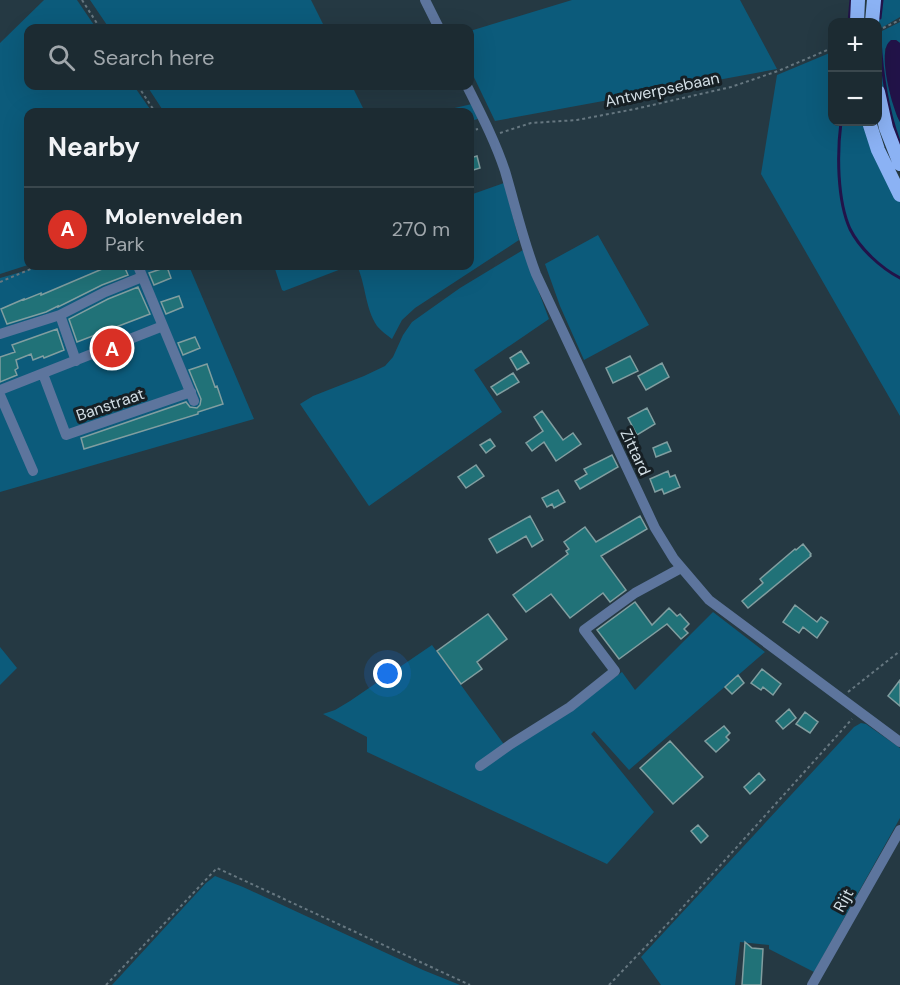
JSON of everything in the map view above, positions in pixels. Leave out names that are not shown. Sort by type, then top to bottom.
[{"type":"main road","points":[[857,18],[858,0]]},
{"type":"main road","points":[[872,18],[874,0]]},
{"type":"main road","points":[[882,110],[886,128],[900,164]]},
{"type":"main road","points":[[870,126],[878,150],[900,195]]},
{"type":"street","points":[[425,0],[437,24]]},
{"type":"street","name":"Zittard","points":[[469,90],[492,135],[526,249],[536,274],[655,528],[674,559],[709,600],[900,742]]},
{"type":"street","name":"Banstraat","points":[[43,374],[66,435],[193,397],[139,270]]},
{"type":"street","points":[[0,334],[60,315],[105,292],[142,277]]},
{"type":"street","points":[[60,315],[76,361]]},
{"type":"street","points":[[0,390],[163,326]]},
{"type":"street","points":[[0,395],[33,471]]},
{"type":"street","points":[[480,766],[510,744],[570,707],[615,671],[584,630],[634,593],[681,568]]},
{"type":"street","name":"Rijt","points":[[812,985],[900,830]]},
{"type":"path","points":[[82,0],[97,24]]},
{"type":"path","points":[[882,29],[900,20]]},
{"type":"path","name":"Antwerpsebaan","points":[[492,135],[531,123],[577,120],[731,87],[778,71],[828,50]]},
{"type":"path","points":[[141,90],[152,108]]},
{"type":"path","points":[[0,282],[28,270]]},
{"type":"path","points":[[841,698],[900,651]]},
{"type":"path","points":[[609,985],[673,918],[858,712]]},
{"type":"path","points":[[106,985],[217,868],[470,985]]},
{"type":"shaded area","points":[[44,0],[77,0],[93,24],[24,24],[24,90],[137,90],[149,108],[24,108],[24,266],[0,274],[0,43]]},
{"type":"shaded area","points":[[90,0],[311,0],[323,24],[106,24]]},
{"type":"shaded area","points":[[572,0],[740,0],[777,69],[495,121],[474,77],[474,30]]},
{"type":"shaded area","points":[[877,0],[900,0],[900,17],[882,28],[882,18],[878,18]]},
{"type":"shaded area","points":[[900,22],[900,43],[896,40],[891,41],[885,49],[900,122],[900,156],[882,95],[882,31]]},
{"type":"shaded area","points":[[891,40],[900,43],[900,122],[886,74],[886,48]]},
{"type":"shaded area","points":[[828,54],[828,126],[868,126],[900,200],[900,416],[761,174],[777,75]]},
{"type":"shaded area","points":[[150,90],[354,90],[363,108],[161,108]]},
{"type":"shaded area","points":[[472,104],[474,108],[454,108]]},
{"type":"shaded area","points":[[504,183],[519,240],[474,269],[474,194]]},
{"type":"shaded area","points":[[598,235],[649,325],[584,360],[560,306],[545,264]]},
{"type":"shaded area","points":[[523,250],[549,319],[474,370],[502,412],[369,506],[300,404],[313,396],[385,366],[393,357],[412,322],[460,288]]},
{"type":"shaded area","points":[[28,270],[191,270],[254,419],[0,492],[0,278]]},
{"type":"shaded area","points":[[275,270],[339,270],[284,291]]},
{"type":"shaded area","points":[[358,270],[473,270],[415,308],[402,320],[392,339],[379,328],[373,319]]},
{"type":"shaded area","points":[[713,612],[765,652],[629,770],[594,731],[591,734],[654,812],[607,864],[367,752],[367,737],[323,714],[350,701],[432,645],[508,750],[568,712],[622,672],[635,690]]},
{"type":"shaded area","points":[[0,647],[17,668],[0,685]]},
{"type":"shaded area","points":[[861,723],[866,724],[900,748],[900,818],[814,972],[769,949],[769,945],[740,942],[735,985],[661,985],[641,957],[854,727]]},
{"type":"shaded area","points":[[215,876],[423,970],[460,985],[112,985]]},
{"type":"building","points":[[477,156],[480,168],[474,170],[474,157]]},
{"type":"building","points":[[100,270],[126,270],[128,275],[46,312],[7,324],[1,309],[41,293],[41,295]]},
{"type":"building","points":[[168,270],[171,278],[154,285],[149,273]]},
{"type":"building","points":[[138,287],[150,314],[77,342],[69,319]]},
{"type":"building","points":[[179,296],[183,307],[166,314],[161,302]]},
{"type":"building","points":[[57,329],[64,350],[44,358],[43,356],[33,360],[31,354],[16,360],[17,375],[0,382],[0,357],[15,352],[12,345]]},
{"type":"building","points":[[195,337],[200,348],[183,355],[178,343]]},
{"type":"building","points":[[521,351],[529,363],[517,370],[510,358]]},
{"type":"building","points":[[630,356],[638,371],[613,383],[606,368]]},
{"type":"building","points":[[662,363],[669,377],[646,390],[638,376]]},
{"type":"building","points":[[207,364],[223,404],[198,412],[198,414],[84,449],[81,438],[186,402],[190,407],[197,408],[201,399],[189,370]]},
{"type":"building","points":[[513,373],[519,382],[497,395],[491,387]]},
{"type":"building","points":[[647,408],[655,424],[637,435],[628,418]]},
{"type":"building","points":[[542,411],[563,440],[573,433],[581,444],[556,461],[544,442],[532,451],[526,443],[543,431],[534,417]]},
{"type":"building","points":[[490,439],[495,446],[486,453],[480,445]]},
{"type":"building","points":[[667,442],[671,451],[656,457],[653,448]]},
{"type":"building","points":[[612,455],[618,467],[580,489],[575,481],[587,474],[584,469]]},
{"type":"building","points":[[476,465],[484,476],[466,488],[458,477]]},
{"type":"building","points":[[668,471],[670,477],[675,475],[680,487],[664,494],[662,489],[655,492],[650,479]]},
{"type":"building","points":[[558,490],[565,502],[554,508],[552,504],[547,507],[542,498]]},
{"type":"building","points":[[530,516],[543,540],[532,547],[526,536],[497,553],[489,539]]},
{"type":"building","points":[[640,516],[647,529],[601,556],[626,590],[610,602],[603,593],[570,618],[551,594],[526,612],[513,595],[568,554],[566,551],[569,549],[564,542],[585,527],[596,542]]},
{"type":"building","points":[[803,544],[811,556],[748,608],[742,601],[763,583],[760,579]]},
{"type":"building","points":[[635,602],[652,625],[669,608],[677,616],[680,614],[689,624],[684,629],[688,633],[681,639],[667,624],[619,659],[597,630]]},
{"type":"building","points":[[795,605],[817,622],[821,617],[828,622],[817,638],[803,627],[799,633],[783,622]]},
{"type":"building","points":[[488,614],[507,639],[477,662],[482,669],[461,684],[437,651]]},
{"type":"building","points":[[762,669],[781,684],[773,695],[763,687],[761,690],[751,683]]},
{"type":"building","points":[[738,675],[744,683],[732,694],[725,687]]},
{"type":"building","points":[[900,680],[900,706],[888,696]]},
{"type":"building","points":[[789,709],[796,718],[783,729],[776,721]]},
{"type":"building","points":[[805,712],[818,722],[810,733],[796,724]]},
{"type":"building","points":[[724,726],[730,733],[726,737],[729,740],[716,752],[705,741]]},
{"type":"building","points":[[670,741],[703,777],[673,804],[640,768]]},
{"type":"building","points":[[759,773],[765,780],[750,794],[744,787]]},
{"type":"building","points":[[698,825],[708,836],[701,843],[691,831]]},
{"type":"building","points":[[745,942],[752,948],[763,949],[761,985],[742,985]]},
{"type":"waterway","points":[[849,18],[851,0]]},
{"type":"waterway","points":[[880,18],[882,0]]},
{"type":"waterway","points":[[882,66],[886,92],[900,144]]},
{"type":"waterway","points":[[841,126],[840,191],[850,229],[859,244],[872,257],[900,278]]},
{"type":"place","name":"Molenvelden","points":[[112,348]]}]
